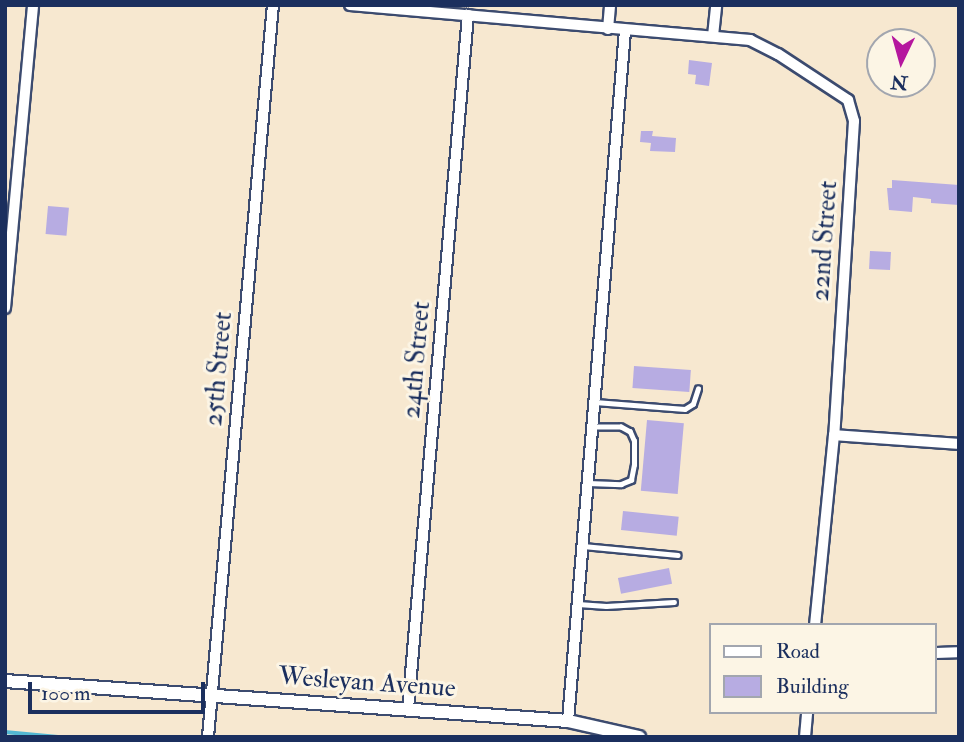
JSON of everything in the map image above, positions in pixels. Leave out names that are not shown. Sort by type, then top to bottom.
[{"type":"street","points":[[5,308],[33,5]]},
{"type":"street","name":"25th Street","points":[[208,737],[273,5]]},
{"type":"street","name":"22nd Street","points":[[350,5],[750,40],[778,54],[848,100],[854,121],[834,435],[815,623]]},
{"type":"street","points":[[608,29],[610,5]]},
{"type":"street","points":[[713,36],[716,5]]},
{"type":"street","name":"24th Street","points":[[408,709],[468,15]]},
{"type":"street","points":[[568,721],[625,31]]},
{"type":"street","points":[[834,435],[959,444]]},
{"type":"street","points":[[936,653],[959,652]]},
{"type":"street","name":"Wesleyan Avenue","points":[[5,681],[568,721],[639,737]]},
{"type":"street","points":[[805,737],[807,714]]},
{"type":"lane","points":[[594,402],[685,409],[693,404],[698,390]]},
{"type":"lane","points":[[587,483],[621,484],[631,480],[634,465],[634,441],[630,432],[621,427],[592,427]]},
{"type":"lane","points":[[582,546],[678,555]]},
{"type":"lane","points":[[577,604],[606,606],[674,602]]},
{"type":"building","points":[[689,60],[712,63],[709,86],[695,84],[696,75],[688,74]]},
{"type":"building","points":[[641,131],[653,131],[652,136],[676,138],[675,152],[650,151],[651,143],[640,142]]},
{"type":"building","points":[[892,180],[959,185],[959,205],[931,203],[931,199],[913,197],[912,212],[889,210],[887,188],[892,188]]},
{"type":"building","points":[[48,206],[69,208],[66,236],[46,234]]},
{"type":"building","points":[[870,251],[891,252],[890,270],[869,269]]},
{"type":"building","points":[[634,366],[691,370],[689,392],[632,388]]},
{"type":"building","points":[[647,420],[684,423],[678,494],[641,491]]},
{"type":"building","points":[[623,511],[679,517],[677,536],[621,530]]},
{"type":"building","points":[[669,568],[672,584],[621,594],[618,578]]},
{"type":"waterway","points":[[5,732],[58,737]]}]
